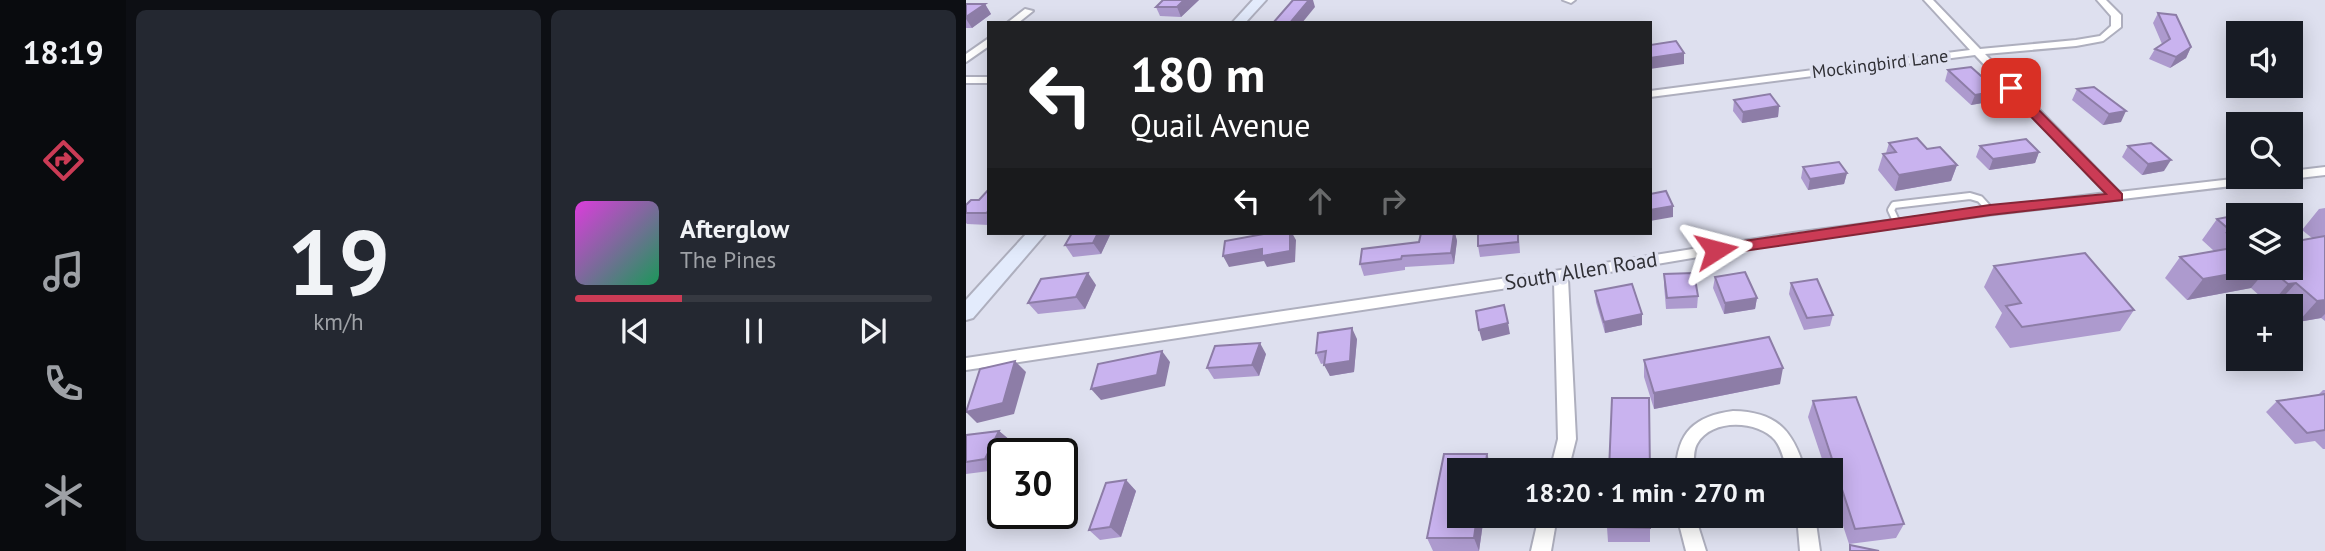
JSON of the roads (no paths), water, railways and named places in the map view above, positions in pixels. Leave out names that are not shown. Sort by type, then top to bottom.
[{"type":"main road","points":[[1240,21],[1260,0]]},
{"type":"main road","points":[[966,313],[1035,235]]},
{"type":"street","points":[[1928,0],[2117,197]]},
{"type":"street","name":"Mockingbird Lane","points":[[1652,94],[2103,38],[2116,27],[2116,15],[2101,0]]},
{"type":"street","points":[[1015,21],[1028,11]]},
{"type":"street","points":[[966,59],[987,43]]},
{"type":"street","points":[[966,79],[987,80]]},
{"type":"street","points":[[2303,174],[2325,171]]},
{"type":"street","name":"South Allen Road","points":[[966,364],[1896,223],[2226,184]]},
{"type":"street","points":[[1561,275],[1567,439],[1562,458]]},
{"type":"street","points":[[1685,458],[1692,436],[1708,425],[1729,418],[1754,419],[1776,429],[1793,458]]},
{"type":"street","points":[[1541,551],[1546,528]]},
{"type":"street","points":[[1689,528],[1696,551]]},
{"type":"street","points":[[1807,528],[1810,551]]},
{"type":"lane","points":[[1896,223],[1891,210],[1894,205],[1970,195],[1980,199],[1990,210]]}]
